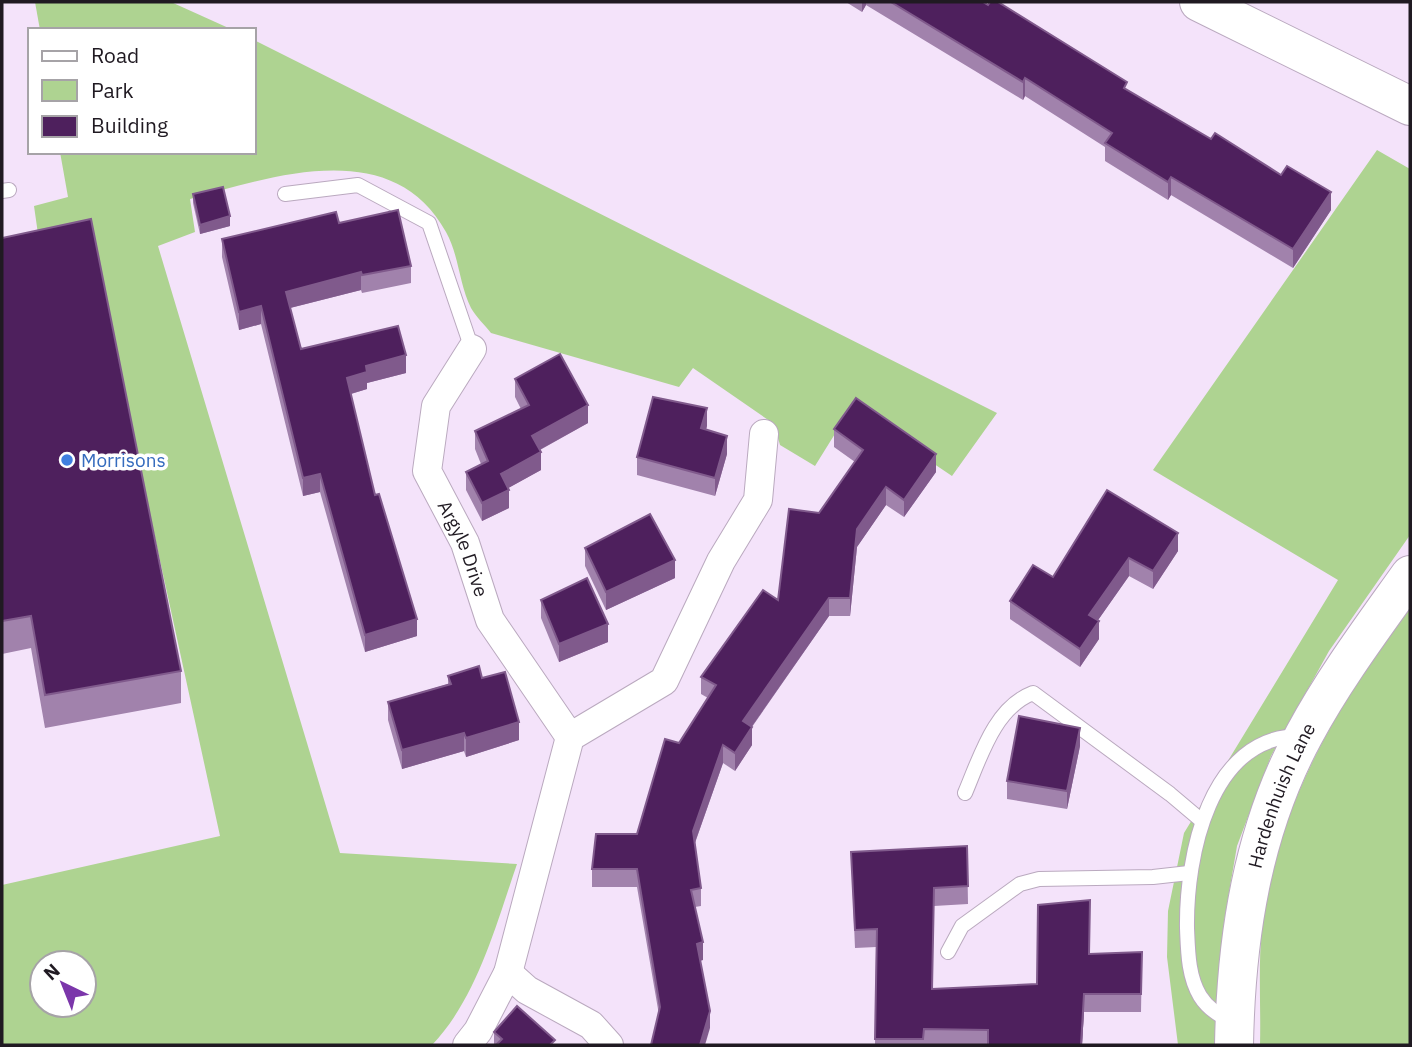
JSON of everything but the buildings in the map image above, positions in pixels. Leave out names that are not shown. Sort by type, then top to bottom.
[{"type":"main road","points":[[1199,2],[1409,102]]},
{"type":"main road","name":"Hardenhuish Lane","points":[[1234,1034],[1240,944],[1258,850],[1283,780],[1303,736],[1356,650],[1410,575]]},
{"type":"street","name":"Argyle Drive","points":[[472,349],[436,406],[427,471],[464,543],[490,620],[570,737]]},
{"type":"street","points":[[467,1045],[478,1031],[508,973],[570,737],[664,681],[721,561],[758,500],[764,434]]},
{"type":"street","points":[[508,973],[527,990],[592,1025],[609,1045]]},
{"type":"lane","points":[[285,194],[358,185],[429,223],[472,349]]},
{"type":"lane","points":[[965,793],[989,735],[1011,709],[1033,693],[1170,794],[1202,821]]},
{"type":"lane","points":[[1234,1034],[1220,1016],[1206,1005],[1193,979],[1188,946],[1189,873],[1202,821],[1225,778],[1255,747],[1281,736],[1303,736]]},
{"type":"lane","points":[[948,952],[962,926],[1020,884],[1039,879],[1153,877],[1189,873]]},
{"type":"green space","points":[[35,2],[171,2],[229,28],[40,28]]},
{"type":"green space","points":[[256,41],[997,413],[952,476],[851,408],[815,466],[780,445],[774,424],[693,368],[679,387],[491,333],[471,308],[446,232],[423,202],[395,183],[364,173],[329,170],[258,181],[190,199],[195,232],[158,246],[340,853],[517,864],[484,960],[461,1005],[432,1045],[2,1045],[2,885],[220,836],[92,248],[2,241],[38,234],[34,206],[68,197],[60,154],[256,154]]},
{"type":"green space","points":[[1377,150],[1410,169],[1410,535],[1329,651],[1271,756],[1237,846],[1224,922],[1219,1045],[1178,1045],[1167,957],[1168,911],[1184,833],[1338,580],[1153,470]]},
{"type":"green space","points":[[1410,605],[1410,1045],[1260,1045],[1262,927],[1270,881],[1282,838],[1297,796],[1336,718]]},
{"type":"place","name":"Morrisons","points":[[67,460]]}]
